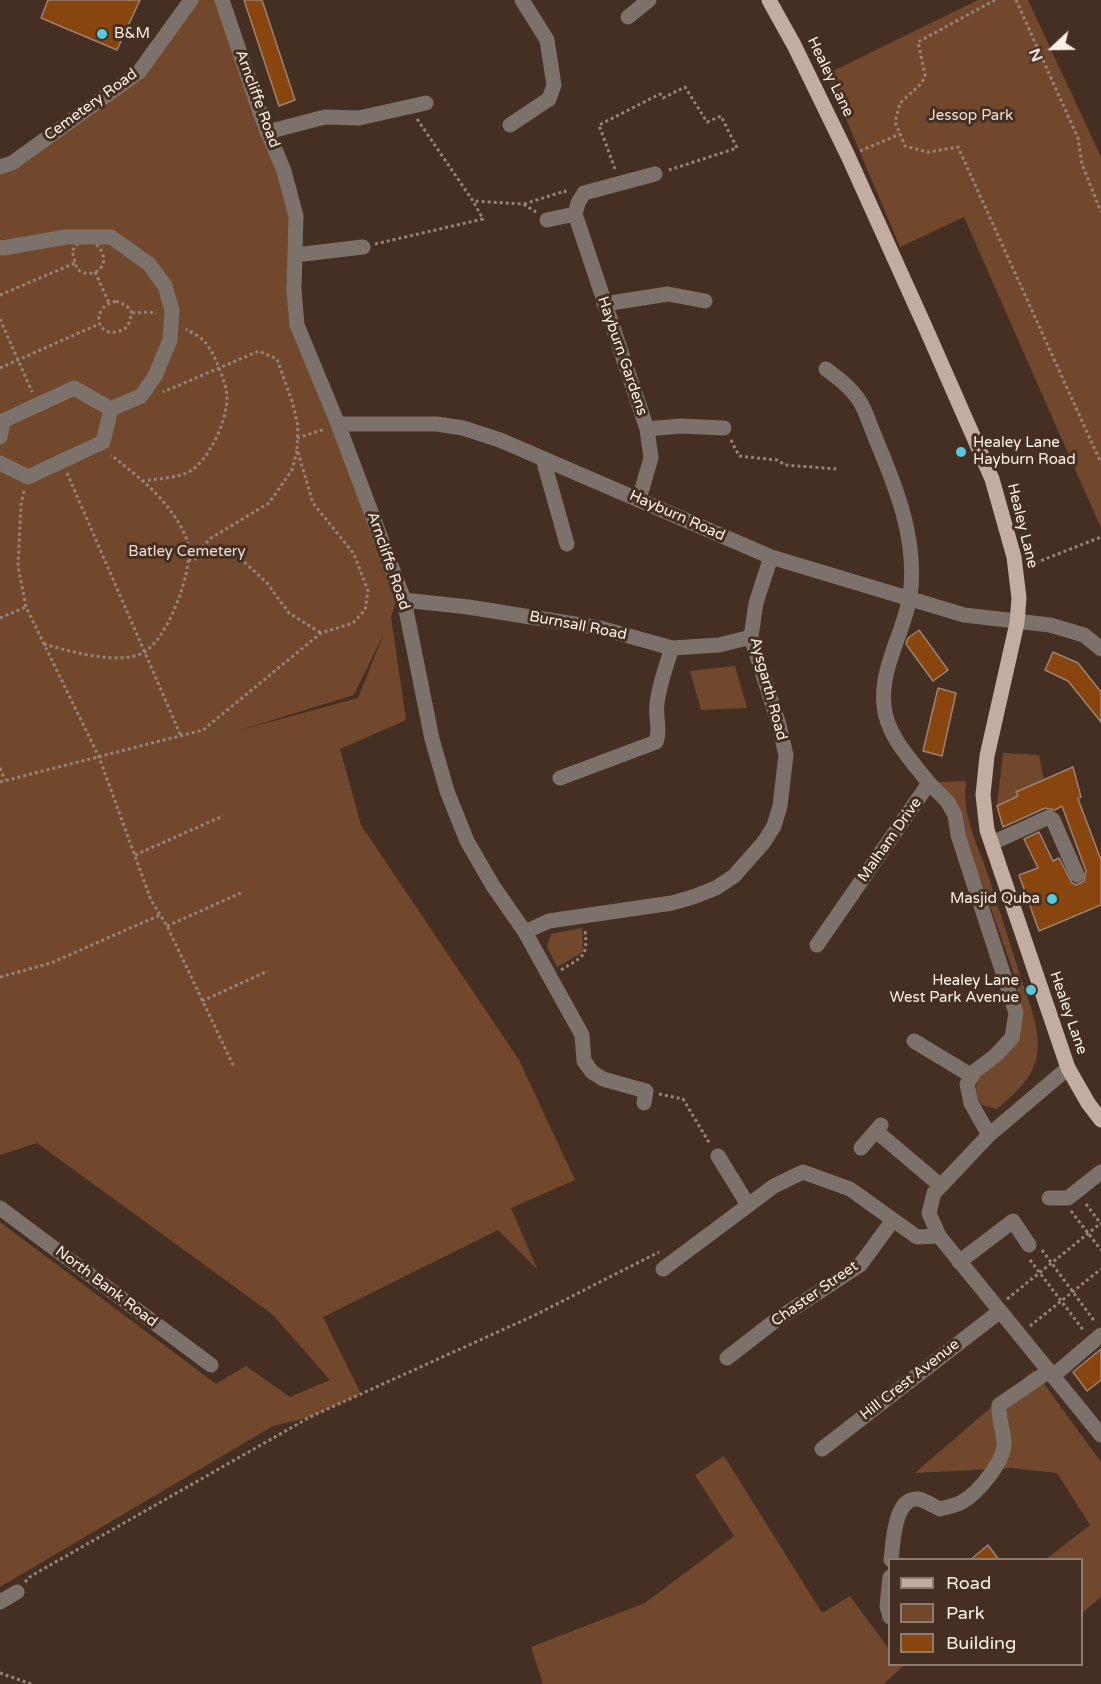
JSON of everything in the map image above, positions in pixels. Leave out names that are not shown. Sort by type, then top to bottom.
[{"type":"main road","name":"Healey Lane","points":[[769,0],[794,45],[848,156],[992,479],[1017,570],[1017,623],[986,766],[983,795],[987,830],[1068,1068],[1088,1104],[1101,1120]]},
{"type":"street","name":"Cemetery Road","points":[[0,167],[12,163],[139,72],[191,0]]},
{"type":"street","name":"Arncliffe Road","points":[[222,0],[267,132],[284,171],[297,216],[294,290],[297,325],[338,424],[404,600],[432,739],[447,791],[467,841],[493,886],[525,932],[582,1035],[585,1061],[592,1072],[645,1097]]},
{"type":"street","points":[[510,125],[549,99],[554,85],[547,40],[522,0]]},
{"type":"street","points":[[628,17],[649,0]]},
{"type":"street","points":[[267,132],[325,117],[359,118],[426,103]]},
{"type":"street","points":[[548,220],[573,215],[584,193],[655,174]]},
{"type":"street","name":"Hayburn Gardens","points":[[573,215],[647,429],[651,458],[639,499]]},
{"type":"street","points":[[0,247],[66,237],[111,237],[149,264],[165,286],[172,310],[170,340],[155,376],[141,396],[111,409]]},
{"type":"street","points":[[296,255],[363,247]]},
{"type":"street","points":[[604,304],[668,294],[705,301]]},
{"type":"street","name":"Malham Drive","points":[[818,945],[929,783],[897,741],[888,725],[884,707],[886,675],[909,599],[912,579],[908,532],[894,487],[860,401],[845,383],[826,369]]},
{"type":"street","points":[[0,437],[3,421],[74,388],[111,409]]},
{"type":"street","points":[[0,463],[28,477],[103,442],[111,409]]},
{"type":"street","name":"Hayburn Road","points":[[338,424],[436,424],[463,428],[500,440],[771,557],[964,615],[1017,623],[1050,625],[1084,635],[1101,649]]},
{"type":"street","points":[[647,429],[681,426],[724,428]]},
{"type":"street","points":[[543,459],[567,544]]},
{"type":"street","name":"Aysgarth Road","points":[[525,932],[549,921],[672,903],[716,888],[734,876],[747,863],[774,826],[780,806],[786,754],[751,637],[756,603],[771,557]]},
{"type":"street","name":"Burnsall Road","points":[[404,600],[468,607],[600,628],[672,648],[719,645],[751,637]]},
{"type":"street","points":[[561,778],[656,742],[659,734],[656,707],[660,685],[672,648]]},
{"type":"street","points":[[929,783],[947,801],[955,815],[958,834],[1016,1012],[1012,1038],[975,1071],[968,1084],[971,1103],[990,1135]]},
{"type":"street","points":[[992,843],[1049,817],[1053,820],[1077,875]]},
{"type":"street","points":[[914,1041],[972,1076]]},
{"type":"street","points":[[1068,1068],[990,1135],[934,1193],[929,1213],[939,1236],[959,1262],[1101,1435]]},
{"type":"street","points":[[861,1148],[879,1128],[941,1186]]},
{"type":"street","points":[[718,1156],[748,1205]]},
{"type":"street","points":[[663,1269],[774,1186],[803,1172],[850,1189],[917,1237],[939,1236]]},
{"type":"street","points":[[1049,1198],[1072,1195],[1101,1172]]},
{"type":"street","name":"North Bank Road","points":[[0,1208],[211,1365]]},
{"type":"street","name":"Chaster Street","points":[[727,1358],[777,1320],[860,1265],[893,1220]]},
{"type":"street","points":[[959,1262],[1013,1221],[1029,1245]]},
{"type":"street","name":"Hill Crest Avenue","points":[[822,1449],[998,1310]]},
{"type":"street","points":[[891,1558],[896,1520],[905,1504],[913,1499],[921,1499],[940,1509],[961,1503],[972,1495],[997,1466],[1003,1451],[999,1405],[1051,1374],[1098,1336]]},
{"type":"street","points":[[0,1602],[17,1593]]},
{"type":"path","points":[[995,0],[918,42],[925,75],[922,83],[900,103],[895,122],[905,146],[928,152],[958,147],[1101,464]]},
{"type":"path","points":[[1016,0],[1078,138],[1082,164],[1101,212]]},
{"type":"path","points":[[620,183],[599,124],[660,94],[663,98],[685,87],[707,122],[721,116],[737,148],[655,174]]},
{"type":"path","points":[[363,247],[483,219],[409,106]]},
{"type":"path","points":[[848,156],[900,134]]},
{"type":"path","points":[[473,201],[523,204],[565,191],[573,215]]},
{"type":"path","points":[[523,204],[548,220]]},
{"type":"path","points":[[87,237],[103,251],[102,267],[96,272],[88,274],[81,272],[75,263],[72,252],[75,246],[87,237]]},
{"type":"path","points":[[0,295],[75,263]]},
{"type":"path","points":[[96,272],[109,303]]},
{"type":"path","points":[[132,313],[128,326],[116,333],[105,331],[99,324],[99,314],[102,308],[109,303],[122,303],[132,313],[150,312],[172,319],[205,341],[219,368],[227,396],[223,422],[212,447],[191,470],[162,479],[142,481]]},
{"type":"path","points":[[0,319],[38,404]]},
{"type":"path","points":[[0,368],[99,324]]},
{"type":"path","points":[[154,396],[259,351],[277,359],[292,401],[297,426],[297,449],[292,470],[269,503],[211,538],[188,561]]},
{"type":"path","points":[[297,438],[338,424]]},
{"type":"path","points":[[724,428],[739,456],[777,460],[785,465],[838,469]]},
{"type":"path","points":[[44,644],[74,653],[117,658],[145,652],[161,635],[177,604],[189,567],[186,537],[165,502],[98,444]]},
{"type":"path","points":[[0,782],[203,730],[321,633],[353,623],[365,610],[368,591],[354,554],[313,502],[297,449]]},
{"type":"path","points":[[62,461],[181,736]]},
{"type":"path","points":[[28,477],[21,505],[18,566],[26,607],[99,757],[151,900],[167,926],[234,1067]]},
{"type":"path","points":[[1017,570],[1101,537]]},
{"type":"path","points":[[188,561],[219,552],[240,558],[267,583],[289,613],[321,633]]},
{"type":"path","points":[[0,618],[26,607]]},
{"type":"path","points":[[0,768],[5,780]]},
{"type":"path","points":[[135,855],[223,816]]},
{"type":"path","points":[[167,926],[243,892]]},
{"type":"path","points":[[0,977],[51,963],[160,915]]},
{"type":"path","points":[[549,977],[582,957],[586,951],[583,916]]},
{"type":"path","points":[[202,1001],[268,971]]},
{"type":"path","points":[[645,1097],[683,1099],[718,1156]]},
{"type":"path","points":[[998,1310],[1040,1272],[1101,1223],[1072,1195]]},
{"type":"path","points":[[1072,1195],[1070,1209],[1101,1250]]},
{"type":"path","points":[[1029,1245],[1040,1248],[1072,1292],[1098,1336],[1061,1301],[1026,1254],[1029,1245]]},
{"type":"path","points":[[17,1593],[31,1576],[310,1417],[533,1316],[661,1251]]},
{"type":"path","points":[[1019,1335],[1101,1269]]},
{"type":"path","points":[[0,1673],[31,1684]]},
{"type":"green space","name":"Batley Cemetery","points":[[191,0],[222,0],[296,216],[297,325],[399,593],[391,617],[406,720],[340,749],[361,825],[519,1060],[575,1180],[511,1208],[537,1269],[498,1230],[323,1317],[361,1394],[310,1417],[273,1426],[0,1587],[0,1222],[216,1384],[246,1366],[290,1397],[330,1380],[272,1314],[37,1143],[0,1155],[0,167],[139,72]],"holes":[[[385,631],[358,698],[240,730],[354,695]]]},
{"type":"green space","name":"Jessop Park","points":[[978,0],[1028,0],[1101,157],[1101,528],[964,217],[900,247],[827,74]]},
{"type":"green space","points":[[735,666],[747,708],[701,710],[690,671]]},
{"type":"green space","points":[[1003,753],[1039,755],[1044,780],[1017,792],[1018,796],[997,806]]},
{"type":"green space","points":[[966,781],[965,793],[970,826],[1030,1003],[1038,1038],[1035,1064],[1027,1079],[997,1109],[982,1105],[976,1088],[982,1074],[1008,1053],[1018,985],[981,880],[974,874],[937,782]]},
{"type":"green space","points":[[582,928],[583,952],[557,967],[547,947],[551,934]]},
{"type":"green space","points":[[1034,1370],[1101,1462],[1101,1597],[1083,1612],[1083,1558],[1047,1558],[1090,1525],[1057,1473],[1011,1468],[915,1473]]},
{"type":"green space","points":[[724,1456],[822,1613],[850,1596],[888,1648],[888,1666],[903,1666],[884,1684],[543,1684],[531,1647],[645,1603],[734,1536],[695,1475]]},
{"type":"building","name":"B&M","points":[[48,0],[140,0],[117,50],[41,18]]},
{"type":"building","points":[[244,0],[262,0],[295,100],[279,106]]},
{"type":"building","points":[[919,630],[948,670],[933,681],[906,644],[908,638]]},
{"type":"building","points":[[1053,652],[1078,663],[1101,692],[1101,722],[1068,681],[1045,670]]},
{"type":"building","points":[[938,688],[956,693],[942,756],[923,751]]},
{"type":"building","points":[[1073,767],[1081,797],[1078,799],[1101,860],[1101,905],[1039,931],[1019,875],[1038,868],[1024,839],[1039,832],[1053,861],[1059,858],[1072,883],[1076,885],[1084,881],[1086,871],[1062,806],[1055,810],[1045,808],[1003,827],[997,806],[1018,796],[1016,792]]},
{"type":"building","points":[[1101,1349],[1101,1380],[1087,1391],[1073,1372]]},
{"type":"building","points":[[988,1545],[998,1558],[972,1558]]},
{"type":"place","name":"B&M","points":[[102,34]]},
{"type":"place","name":"Healey Lane Hayburn Road","points":[[961,452]]},
{"type":"place","name":"Masjid Quba","points":[[1052,899]]},
{"type":"place","name":"Healey Lane West Park Avenue","points":[[1031,990]]}]
